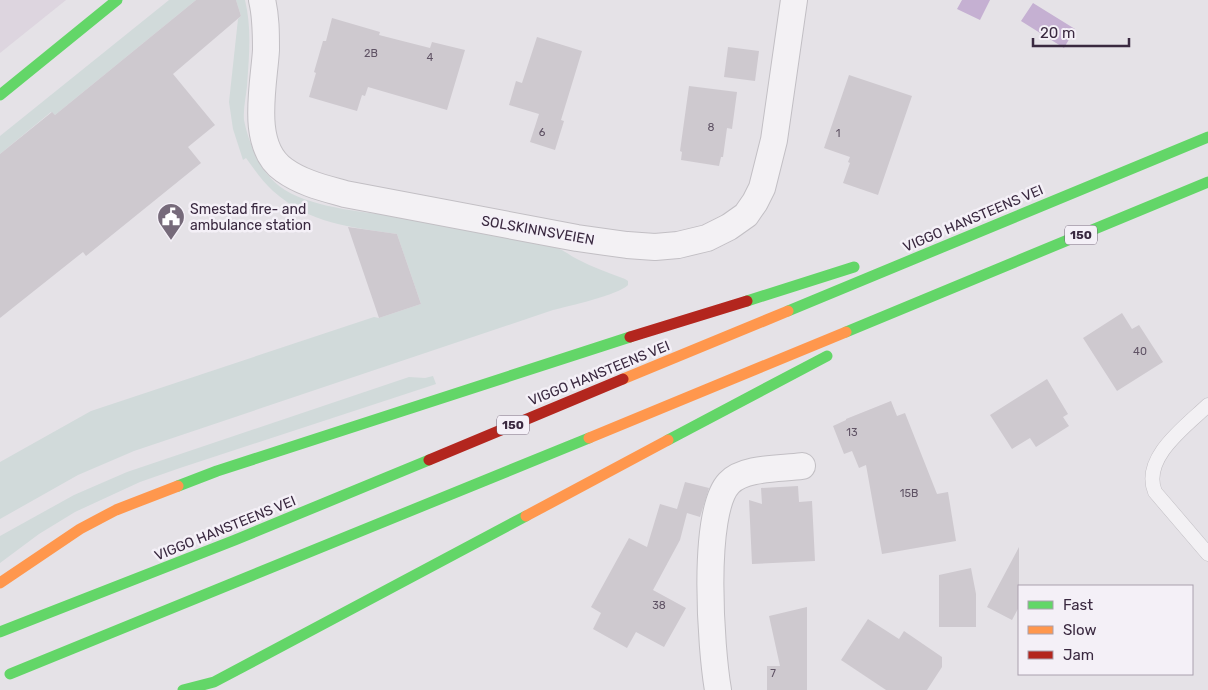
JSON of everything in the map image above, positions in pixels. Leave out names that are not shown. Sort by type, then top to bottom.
[{"type":"main road","points":[[0,95],[117,0]]},
{"type":"main road","name":"VIGGO HANSTEENS VEI","points":[[0,632],[235,540],[1208,137]]},
{"type":"main road","name":"150","points":[[10,674],[953,289],[1208,182]]},
{"type":"main road","points":[[901,252],[1024,213]]},
{"type":"main road","points":[[0,583],[80,529],[116,510],[189,481],[532,368],[863,264]]},
{"type":"main road","points":[[866,336],[953,289]]},
{"type":"main road","points":[[184,690],[214,682],[840,350]]},
{"type":"street","name":"SOLSKINNSVEIEN","points":[[262,0],[266,34],[261,106],[262,125],[271,156],[282,169],[316,186],[345,194],[577,238],[656,247],[707,238],[729,227],[746,215],[755,202],[762,188],[774,140],[794,0]]},
{"type":"street","points":[[718,690],[711,611],[712,548],[716,513],[722,493],[729,483],[737,477],[750,472],[802,466]]},
{"type":"lane","points":[[1208,405],[1166,445],[1154,464],[1152,479],[1155,492],[1208,554]]},
{"type":"shaded area","points":[[0,0],[66,0],[0,53]]},
{"type":"shaded area","points":[[169,0],[196,0],[55,115],[51,112],[0,154],[0,136]]},
{"type":"shaded area","points":[[236,0],[245,0],[249,22],[249,54],[244,120],[259,163],[280,187],[312,202],[327,206],[405,218],[556,248],[589,265],[625,279],[628,281],[628,285],[614,293],[553,310],[134,451],[78,475],[0,519],[0,462],[91,411],[374,317],[379,318],[421,304],[397,234],[347,226],[301,211],[273,191],[262,180],[246,158],[243,160],[233,129],[229,102],[238,19],[241,16]]},
{"type":"shaded area","points":[[962,0],[990,0],[980,20],[957,9]]},
{"type":"shaded area","points":[[1033,3],[1075,29],[1064,48],[1021,21]]},
{"type":"shaded area","points":[[433,376],[436,384],[140,482],[75,512],[39,534],[0,563],[0,536],[74,495],[127,472],[409,377],[425,378]]},
{"type":"building","points":[[196,0],[236,0],[241,16],[173,74],[215,125],[188,147],[201,163],[86,256],[83,252],[0,318],[0,154],[52,112],[55,115]]},
{"type":"building","points":[[332,18],[380,32],[379,35],[430,48],[432,42],[465,50],[447,110],[368,87],[365,96],[362,95],[357,111],[309,97],[323,41],[326,41]]},
{"type":"building","points":[[537,37],[582,51],[561,120],[564,121],[555,150],[530,142],[539,114],[509,105],[516,81],[522,83]]},
{"type":"building","points":[[728,47],[759,51],[755,81],[724,77]]},
{"type":"building","points":[[849,75],[912,96],[878,195],[843,183],[850,163],[848,162],[850,157],[824,148]]},
{"type":"building","points":[[689,86],[737,92],[732,129],[727,128],[723,157],[721,157],[719,166],[681,160],[682,152],[680,151]]},
{"type":"building","points":[[348,227],[397,234],[421,304],[379,318]]},
{"type":"building","points":[[1122,313],[1132,329],[1139,325],[1163,362],[1117,391],[1083,338]]},
{"type":"building","points":[[1047,379],[1068,414],[1063,417],[1069,426],[1036,447],[1030,438],[1012,449],[990,415]]},
{"type":"building","points":[[891,401],[897,416],[905,413],[937,494],[948,492],[956,541],[882,554],[866,465],[859,468],[852,451],[844,454],[833,426]]},
{"type":"building","points":[[685,482],[709,488],[700,517],[687,513],[680,540],[653,590],[686,608],[664,647],[636,632],[627,648],[593,629],[601,613],[591,607],[629,538],[647,547],[660,504],[677,509]]},
{"type":"building","points":[[798,486],[799,502],[812,501],[815,561],[752,564],[749,500],[762,504],[761,488]]},
{"type":"building","points":[[1019,547],[1018,609],[1012,620],[987,607]]},
{"type":"building","points":[[971,568],[976,594],[976,627],[939,627],[939,575]]},
{"type":"building","points":[[807,607],[807,690],[767,690],[767,666],[780,666],[769,616]]},
{"type":"building","points":[[868,619],[899,639],[904,631],[942,657],[942,667],[927,690],[886,690],[841,660]]},
{"type":"traffic: fast","points":[[0,95],[117,0]]},
{"type":"traffic: fast","points":[[788,311],[1208,137]]},
{"type":"traffic: fast","points":[[846,332],[1208,182]]},
{"type":"traffic: fast","points":[[747,301],[854,267]]},
{"type":"traffic: fast","points":[[178,486],[217,471],[630,337]]},
{"type":"traffic: fast","points":[[668,440],[827,356]]},
{"type":"traffic: fast","points":[[10,674],[589,438]]},
{"type":"traffic: fast","points":[[0,632],[235,540],[429,460]]},
{"type":"traffic: fast","points":[[183,690],[214,682],[526,516]]},
{"type":"traffic: slow","points":[[623,379],[788,311]]},
{"type":"traffic: slow","points":[[589,438],[846,332]]},
{"type":"traffic: slow","points":[[526,516],[668,440]]},
{"type":"traffic: slow","points":[[0,583],[80,529],[116,510],[178,486]]},
{"type":"traffic: jam","points":[[630,337],[747,301]]},
{"type":"traffic: jam","points":[[429,460],[623,379]]},
{"type":"place","name":"Smestad fire- and ambulance station","points":[[171,241]]}]
